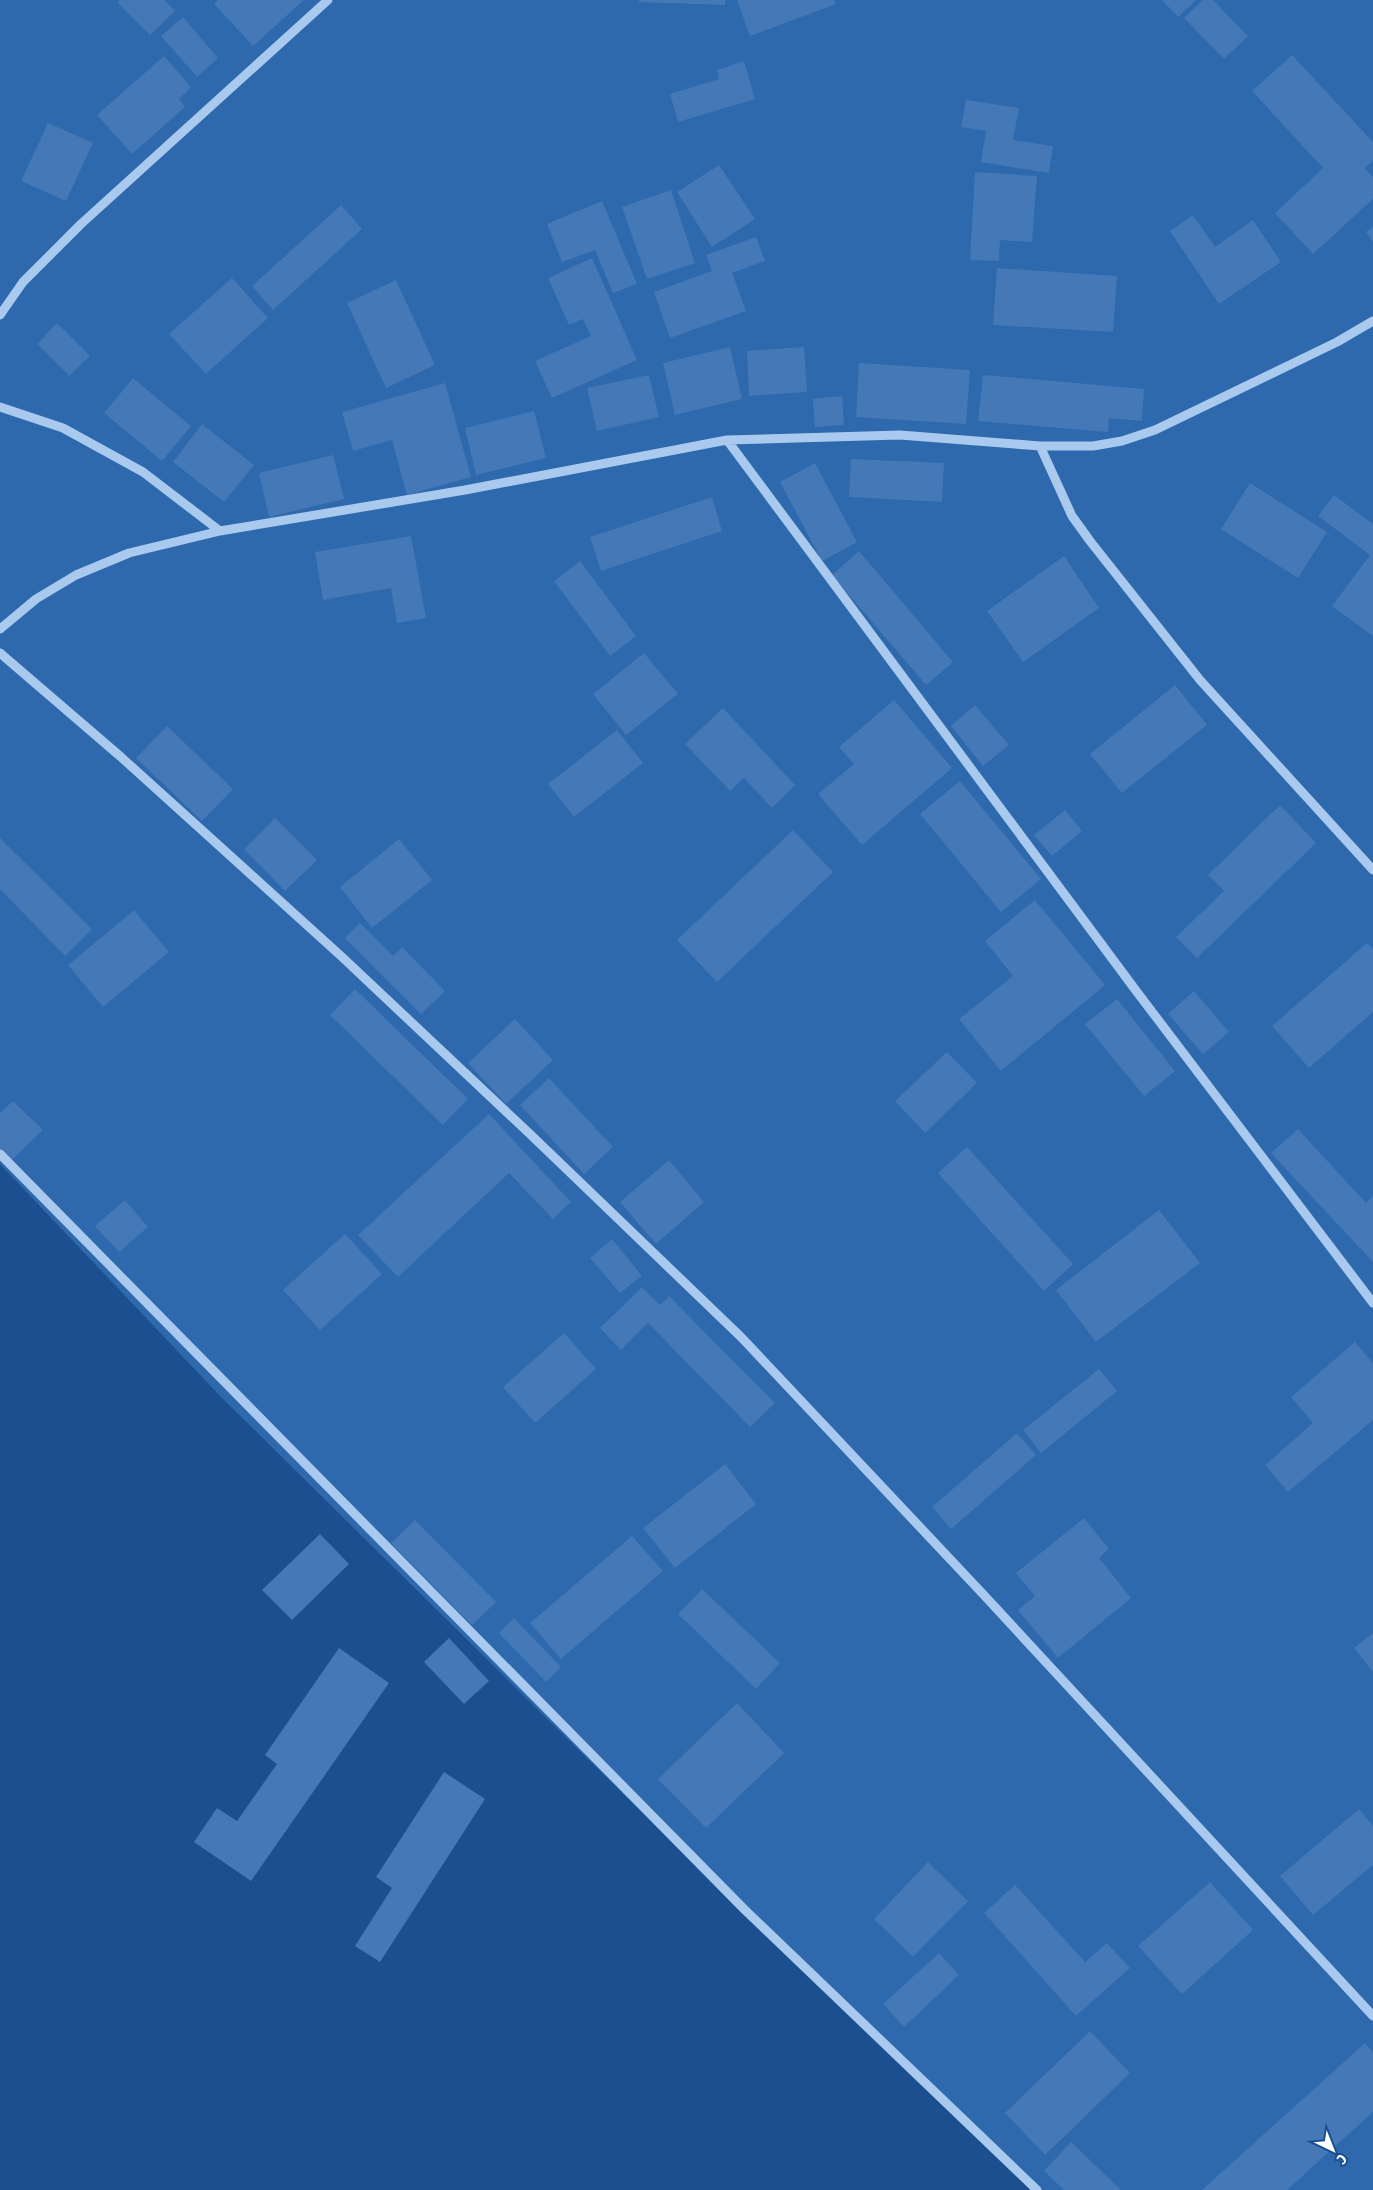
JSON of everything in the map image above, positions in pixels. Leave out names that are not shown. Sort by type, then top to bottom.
[{"type":"street","points":[[0,315],[23,282],[81,224],[328,0]]},
{"type":"street","points":[[0,629],[36,599],[76,575],[129,552],[220,531],[465,490],[727,440],[900,434],[1040,446],[1093,446],[1122,441],[1155,430],[1337,342],[1373,321]]},
{"type":"street","points":[[0,408],[63,428],[143,472],[220,531]]},
{"type":"street","points":[[727,440],[1137,992],[1373,1303]]},
{"type":"street","points":[[1040,446],[1072,516],[1090,541],[1200,680],[1373,870]]},
{"type":"street","points":[[0,653],[122,757],[341,956],[531,1135],[740,1337],[976,1586],[1373,2016]]},
{"type":"street","points":[[0,1154],[744,1909],[1037,2190]]},
{"type":"shaded area","points":[[0,0],[1373,0],[1373,2190],[1037,2190],[743,1912],[221,1397],[0,1164]]},
{"type":"building","points":[[120,0],[165,0],[175,11],[150,35],[117,2]]},
{"type":"building","points":[[218,0],[304,0],[253,46],[214,4]]},
{"type":"building","points":[[639,0],[725,0],[725,5],[639,2]]},
{"type":"building","points":[[737,0],[834,0],[836,4],[750,36]]},
{"type":"building","points":[[1162,0],[1196,0],[1178,17]]},
{"type":"building","points":[[1203,0],[1213,0],[1248,36],[1224,59],[1184,18]]},
{"type":"building","points":[[183,17],[218,58],[197,77],[161,36]]},
{"type":"building","points":[[1292,55],[1373,142],[1373,160],[1365,168],[1373,177],[1373,199],[1313,254],[1275,213],[1323,168],[1252,91]]},
{"type":"building","points":[[164,56],[191,87],[179,99],[185,107],[132,154],[97,115]]},
{"type":"building","points":[[744,61],[755,99],[678,122],[670,94],[719,79],[717,70]]},
{"type":"building","points":[[966,100],[1019,108],[1013,140],[1053,146],[1049,173],[981,162],[986,131],[961,127]]},
{"type":"building","points":[[48,123],[93,143],[66,201],[21,181]]},
{"type":"building","points":[[719,165],[755,219],[712,247],[677,192]]},
{"type":"building","points":[[975,172],[1037,176],[1032,242],[1000,240],[999,261],[970,260]]},
{"type":"building","points":[[671,190],[695,263],[647,279],[622,207]]},
{"type":"building","points":[[602,201],[637,284],[613,293],[595,250],[562,262],[547,224]]},
{"type":"building","points":[[341,205],[362,229],[273,310],[252,286]]},
{"type":"building","points":[[1193,215],[1215,247],[1253,220],[1281,262],[1219,304],[1170,231]]},
{"type":"building","points":[[1373,227],[1373,242],[1366,232]]},
{"type":"building","points":[[756,237],[765,261],[732,273],[746,311],[670,338],[654,292],[712,271],[706,255]]},
{"type":"building","points":[[592,258],[637,360],[552,398],[535,361],[591,336],[583,319],[569,325],[548,278]]},
{"type":"building","points":[[997,268],[1117,276],[1113,332],[993,325]]},
{"type":"building","points":[[232,278],[268,318],[206,374],[169,334]]},
{"type":"building","points":[[396,280],[435,365],[386,388],[347,303]]},
{"type":"building","points":[[57,323],[90,356],[69,376],[37,344]]},
{"type":"building","points":[[730,347],[742,399],[675,415],[663,363]]},
{"type":"building","points":[[804,347],[807,392],[749,396],[747,351]]},
{"type":"building","points":[[859,363],[970,370],[966,424],[856,417]]},
{"type":"building","points":[[649,375],[659,417],[597,431],[587,388]]},
{"type":"building","points":[[983,375],[1144,389],[1142,421],[1109,418],[1108,432],[978,421]]},
{"type":"building","points":[[133,378],[191,426],[162,461],[104,413]]},
{"type":"building","points":[[445,383],[471,477],[407,495],[392,440],[353,451],[342,412]]},
{"type":"building","points":[[842,396],[844,425],[815,427],[813,399]]},
{"type":"building","points":[[534,411],[546,458],[476,475],[465,428]]},
{"type":"building","points":[[202,424],[254,465],[224,502],[173,462]]},
{"type":"building","points":[[333,455],[344,499],[269,517],[259,473]]},
{"type":"building","points":[[851,459],[944,463],[942,502],[849,497]]},
{"type":"building","points":[[815,463],[857,542],[822,561],[780,482]]},
{"type":"building","points":[[1250,483],[1327,532],[1298,578],[1221,529]]},
{"type":"building","points":[[1334,495],[1373,524],[1373,636],[1332,606],[1370,555],[1318,516]]},
{"type":"building","points":[[712,497],[722,531],[601,571],[590,537]]},
{"type":"building","points":[[411,536],[426,618],[397,623],[391,588],[323,600],[315,552]]},
{"type":"building","points":[[859,551],[953,662],[926,685],[832,575]]},
{"type":"building","points":[[1064,556],[1099,608],[1023,662],[987,611]]},
{"type":"building","points":[[580,561],[636,636],[610,656],[554,581]]},
{"type":"building","points":[[644,653],[678,694],[626,735],[593,694]]},
{"type":"building","points":[[1175,685],[1207,725],[1122,793],[1090,754]]},
{"type":"building","points":[[894,700],[952,768],[862,845],[818,794],[854,764],[839,747]]},
{"type":"building","points":[[975,705],[1009,745],[983,766],[951,726]]},
{"type":"building","points":[[723,708],[795,785],[772,808],[744,778],[730,791],[685,744]]},
{"type":"building","points":[[167,726],[233,789],[202,821],[136,758]]},
{"type":"building","points":[[617,730],[643,763],[574,817],[548,784]]},
{"type":"building","points":[[960,781],[1041,879],[1001,912],[920,814]]},
{"type":"building","points":[[1280,805],[1316,843],[1197,958],[1176,937],[1224,891],[1208,875]]},
{"type":"building","points":[[1065,810],[1082,831],[1052,856],[1034,835]]},
{"type":"building","points":[[275,818],[317,860],[285,891],[244,849]]},
{"type":"building","points":[[793,830],[833,872],[717,982],[677,940]]},
{"type":"building","points":[[0,838],[92,929],[65,956],[0,889]]},
{"type":"building","points":[[399,839],[432,880],[372,928],[340,887]]},
{"type":"building","points":[[1035,900],[1105,985],[1001,1071],[959,1019],[1013,976],[985,941]]},
{"type":"building","points":[[134,910],[169,952],[103,1007],[68,965]]},
{"type":"building","points":[[360,923],[393,956],[402,947],[445,991],[421,1014],[345,938]]},
{"type":"building","points":[[1367,943],[1373,949],[1373,1012],[1309,1068],[1272,1026]]},
{"type":"building","points":[[355,989],[468,1099],[443,1125],[330,1015]]},
{"type":"building","points":[[1194,991],[1229,1032],[1203,1054],[1168,1014]]},
{"type":"building","points":[[1117,999],[1175,1071],[1144,1096],[1085,1024]]},
{"type":"building","points":[[515,1019],[553,1060],[506,1104],[468,1063]]},
{"type":"building","points":[[947,1052],[977,1083],[925,1133],[895,1101]]},
{"type":"building","points":[[549,1078],[613,1147],[584,1174],[520,1105]]},
{"type":"building","points":[[13,1101],[43,1130],[11,1161],[0,1150],[0,1113]]},
{"type":"building","points":[[489,1114],[571,1202],[553,1219],[509,1173],[398,1277],[358,1235]]},
{"type":"building","points":[[1298,1129],[1366,1203],[1373,1196],[1373,1262],[1271,1153]]},
{"type":"building","points":[[967,1147],[1073,1264],[1044,1291],[938,1173]]},
{"type":"building","points":[[669,1160],[704,1202],[656,1244],[620,1202]]},
{"type":"building","points":[[125,1200],[148,1227],[119,1252],[95,1226]]},
{"type":"building","points":[[1159,1210],[1200,1263],[1096,1342],[1056,1290]]},
{"type":"building","points":[[345,1234],[382,1274],[320,1330],[283,1290]]},
{"type":"building","points":[[612,1239],[642,1276],[620,1293],[590,1258]]},
{"type":"building","points":[[642,1287],[660,1305],[669,1296],[775,1403],[750,1427],[648,1323],[621,1350],[600,1328]]},
{"type":"building","points":[[564,1333],[596,1369],[535,1423],[503,1387]]},
{"type":"building","points":[[1355,1342],[1373,1363],[1373,1420],[1288,1492],[1265,1465],[1313,1423],[1291,1397]]},
{"type":"building","points":[[1099,1369],[1117,1391],[1041,1453],[1023,1430]]},
{"type":"building","points":[[1017,1433],[1036,1455],[951,1529],[932,1507]]},
{"type":"building","points":[[725,1464],[756,1504],[675,1568],[643,1528]]},
{"type":"building","points":[[1084,1518],[1109,1549],[1099,1558],[1131,1598],[1058,1658],[1018,1610],[1035,1596],[1016,1573]]},
{"type":"building","points":[[415,1520],[496,1602],[472,1625],[391,1543]]},
{"type":"building","points":[[320,1534],[349,1564],[292,1620],[262,1590]]},
{"type":"building","points":[[632,1536],[663,1571],[561,1659],[530,1623]]},
{"type":"building","points":[[702,1589],[780,1663],[756,1689],[678,1614]]},
{"type":"building","points":[[514,1618],[561,1667],[546,1682],[499,1633]]},
{"type":"building","points":[[1373,1633],[1373,1672],[1354,1648]]},
{"type":"building","points":[[449,1638],[489,1681],[464,1704],[424,1662]]},
{"type":"building","points":[[339,1648],[389,1683],[251,1881],[194,1842],[217,1808],[237,1821],[277,1764],[265,1755]]},
{"type":"building","points":[[737,1703],[784,1753],[706,1828],[658,1779]]},
{"type":"building","points":[[444,1772],[485,1799],[380,1962],[355,1946],[392,1888],[376,1877]]},
{"type":"building","points":[[1359,1809],[1373,1826],[1373,1865],[1313,1915],[1280,1876]]},
{"type":"building","points":[[928,1862],[968,1901],[913,1957],[874,1919]]},
{"type":"building","points":[[1210,1882],[1253,1930],[1182,1994],[1138,1946]]},
{"type":"building","points":[[1015,1885],[1085,1962],[1107,1943],[1130,1968],[1076,2016],[984,1913]]},
{"type":"building","points":[[939,1953],[959,1975],[904,2027],[883,2004]]},
{"type":"building","points":[[1090,2031],[1130,2073],[1045,2155],[1005,2113]]},
{"type":"building","points":[[1365,2043],[1373,2052],[1373,2112],[1287,2190],[1202,2190]]},
{"type":"building","points":[[1071,2142],[1121,2190],[1064,2190],[1044,2171]]}]
